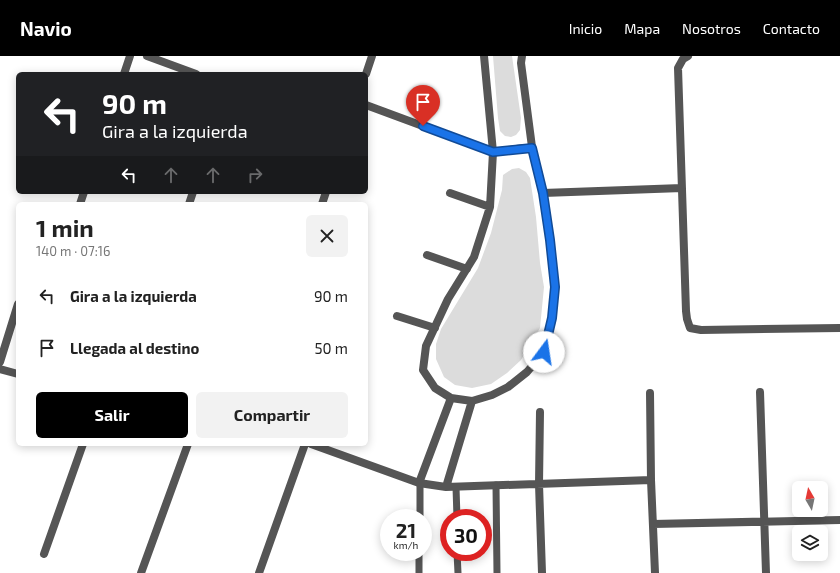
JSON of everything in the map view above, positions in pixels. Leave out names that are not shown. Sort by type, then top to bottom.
[{"type":"street","points":[[125,72],[130,56]]},
{"type":"street","points":[[147,56],[191,72]]},
{"type":"street","points":[[367,72],[372,56]]},
{"type":"street","points":[[484,56],[493,152],[490,207],[474,257],[448,299],[426,346],[423,370],[435,388],[451,398],[472,401],[492,395],[508,387],[527,372],[544,352],[552,318],[555,287],[550,240],[543,193],[532,148],[521,63],[522,56]]},
{"type":"street","points":[[688,56],[683,59],[678,68],[686,311],[690,328],[701,330],[840,328]]},
{"type":"street","points":[[368,106],[493,152],[532,148]]},
{"type":"street","points":[[543,193],[682,188]]},
{"type":"street","points":[[450,193],[490,207]]},
{"type":"street","points":[[428,255],[466,269]]},
{"type":"street","points":[[0,362],[16,310]]},
{"type":"street","points":[[397,316],[435,328]]},
{"type":"street","points":[[0,369],[16,373]]},
{"type":"street","points":[[760,392],[766,573]]},
{"type":"street","points":[[650,393],[651,480],[655,573]]},
{"type":"street","points":[[420,483],[451,398]]},
{"type":"street","points":[[446,487],[472,401]]},
{"type":"street","points":[[540,412],[539,484],[542,573]]},
{"type":"street","points":[[44,554],[82,446]]},
{"type":"street","points":[[141,573],[187,446]]},
{"type":"street","points":[[259,573],[304,446]]},
{"type":"street","points":[[317,446],[420,483],[446,487],[651,480]]},
{"type":"street","points":[[653,524],[840,520]]},
{"type":"lane","points":[[420,483],[420,509]]},
{"type":"lane","points":[[496,485],[497,573]]},
{"type":"lane","points":[[456,486],[457,509]]},
{"type":"lane","points":[[419,561],[419,573]]},
{"type":"lane","points":[[457,561],[458,573]]},
{"type":"shaded area","points":[[493,56],[512,56],[521,118],[520,130],[516,135],[511,137],[505,136],[500,131]]},
{"type":"shaded area","points":[[519,168],[526,172],[530,178],[536,217],[540,263],[544,287],[540,328],[521,360],[507,373],[491,384],[472,388],[455,385],[444,377],[436,359],[436,344],[441,329],[478,268],[491,233],[502,190],[503,175],[512,169]]},
{"type":"route","points":[[423,126],[493,152],[532,148],[543,193],[555,287],[552,318],[544,352]]}]
